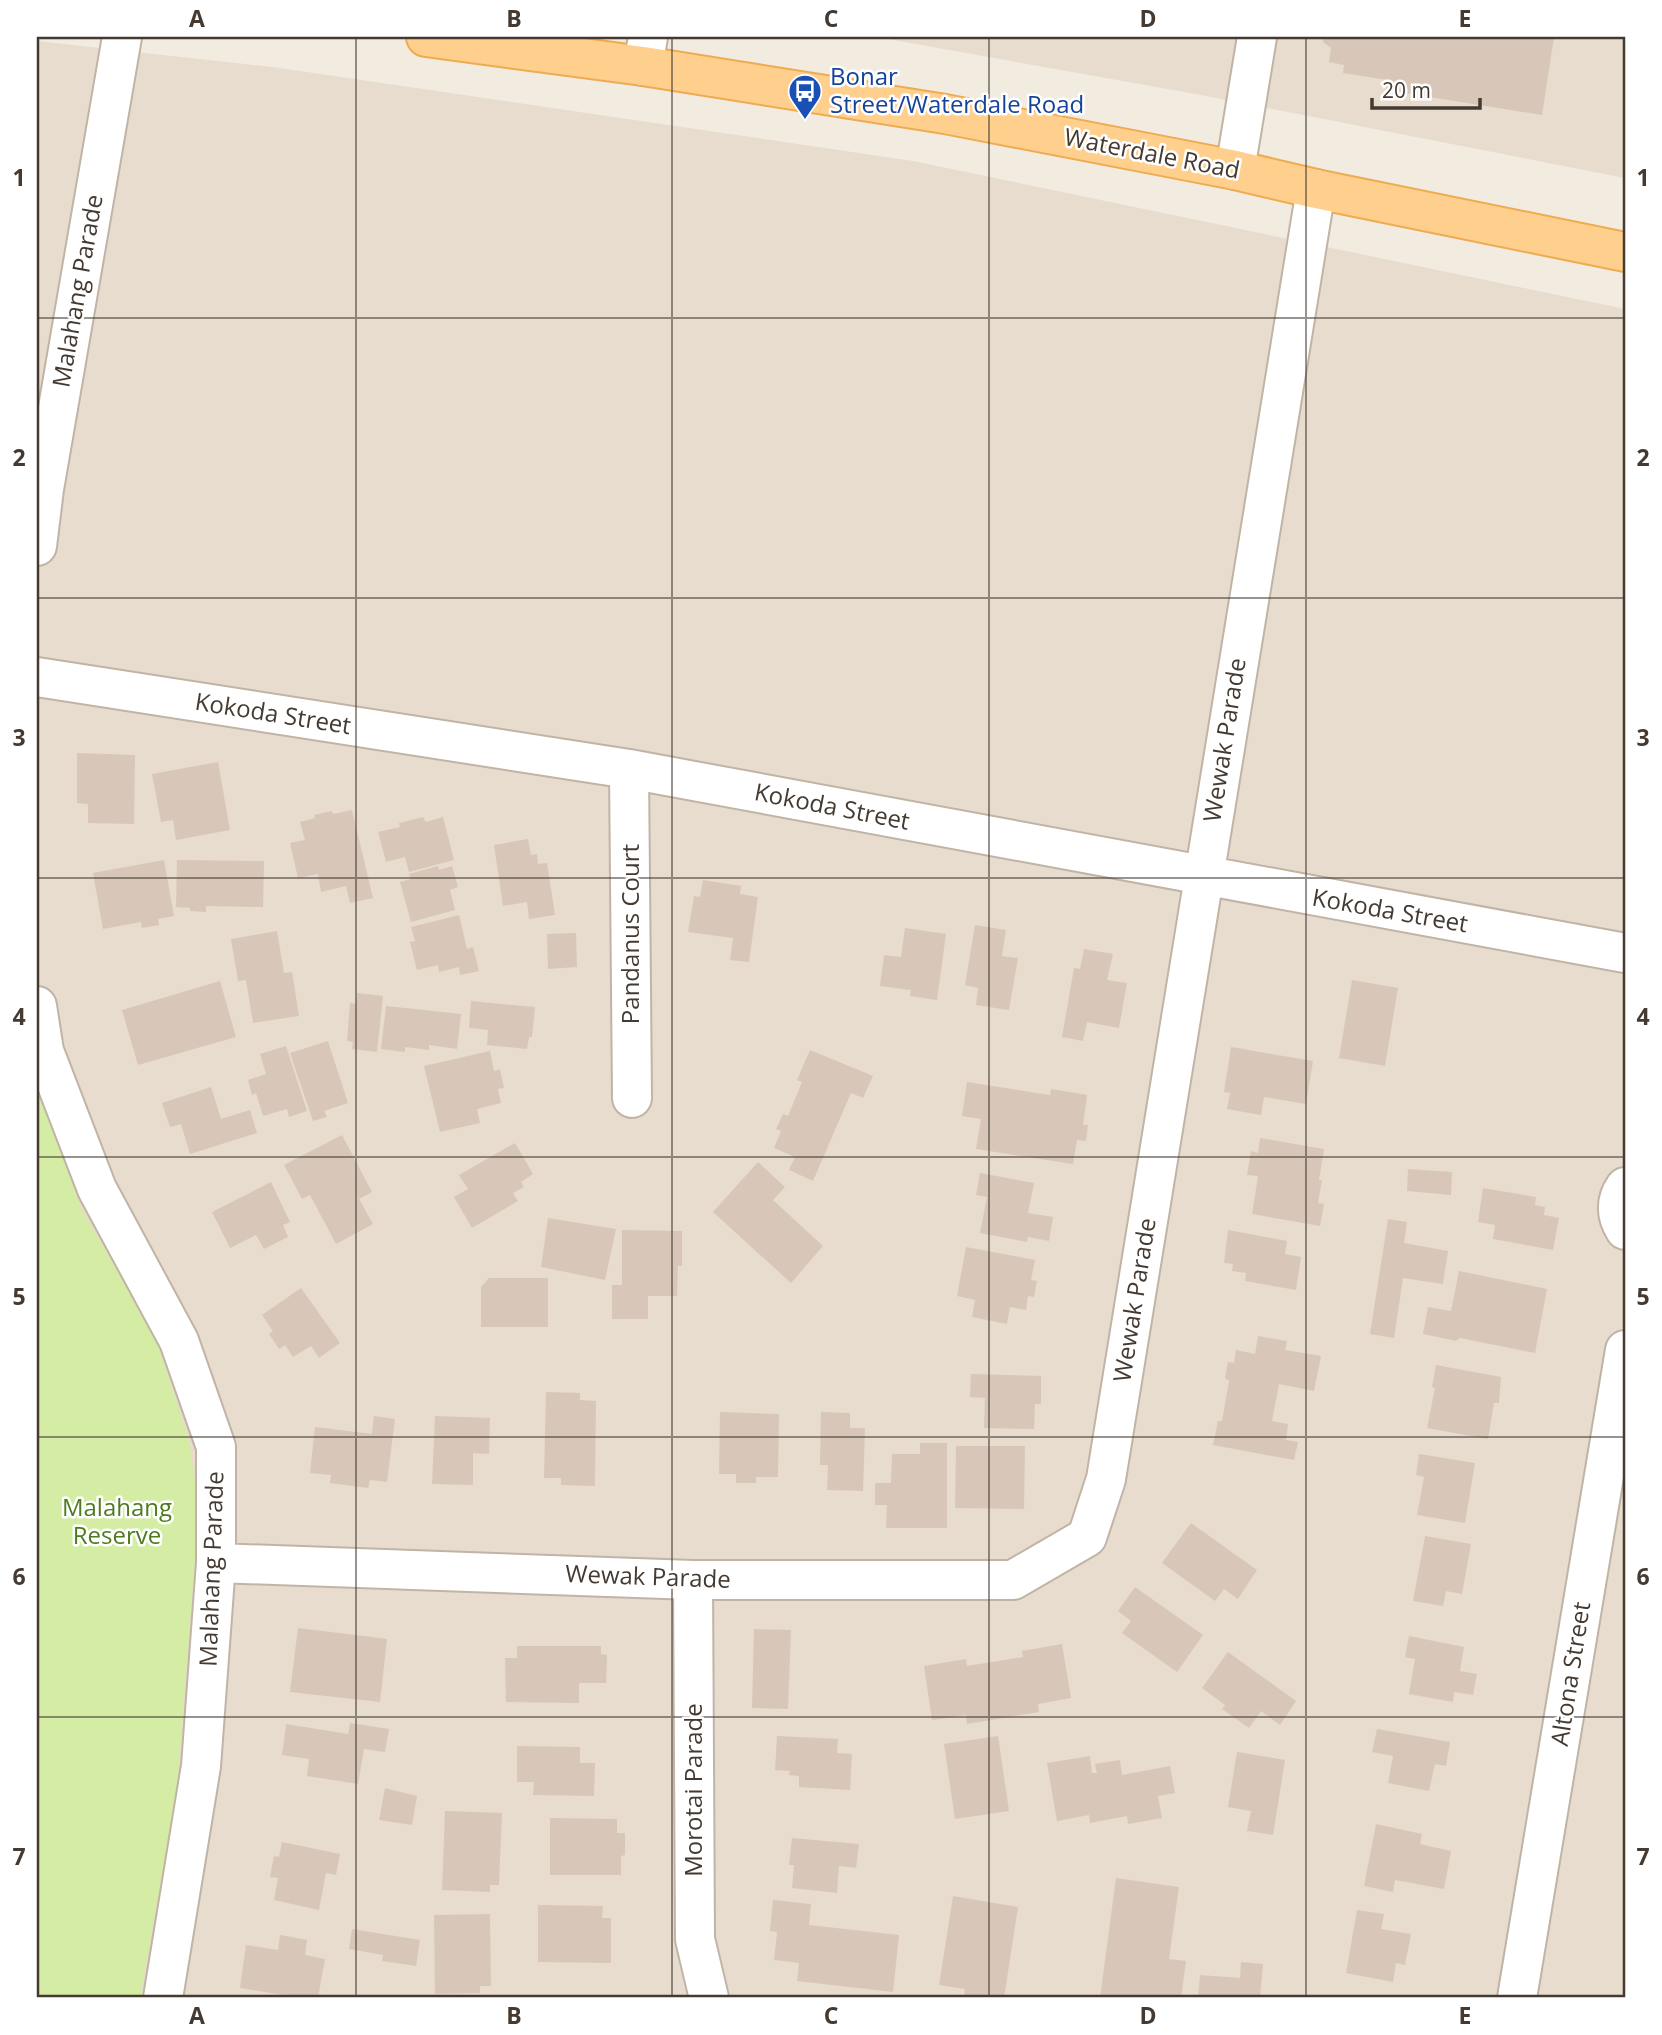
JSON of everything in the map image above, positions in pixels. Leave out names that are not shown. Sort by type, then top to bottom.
[{"type":"main road","name":"Waterdale Road","points":[[426,37],[645,51],[1625,252]]},
{"type":"street","name":"Malahang Parade","points":[[37,546],[40,489],[122,37]]},
{"type":"street","points":[[1235,170],[1257,37]]},
{"type":"street","name":"Wewak Parade","points":[[216,1563],[693,1580],[1013,1580],[1087,1537],[1106,1479],[1316,190]]},
{"type":"street","name":"Kokoda Street","points":[[37,677],[629,769],[1625,953]]},
{"type":"street","name":"Pandanus Court","points":[[629,769],[632,1098]]},
{"type":"street","name":"Malahang Parade","points":[[37,1006],[44,1051],[97,1189],[179,1341],[216,1447],[216,1563],[201,1766],[163,1998]]},
{"type":"street","points":[[1625,1187],[1617,1203],[1618,1216],[1625,1230]]},
{"type":"street","name":"Altona Street","points":[[1517,1998],[1625,1350]]},
{"type":"street","name":"Morotai Parade","points":[[693,1580],[695,1939],[709,1998]]},
{"type":"shaded area","points":[[877,37],[1625,37],[1625,178],[1201,95]]},
{"type":"shaded area","points":[[37,41],[273,67],[913,161],[1625,309],[1625,1998],[37,1998]]},
{"type":"green space","name":"Malahang Reserve","points":[[37,1086],[81,1208],[156,1339],[189,1440],[199,1509],[177,1789],[140,1998],[37,1998]]},
{"type":"building","points":[[1323,37],[1554,37],[1542,115],[1386,90],[1388,80],[1343,73],[1344,65],[1329,62],[1331,48],[1323,42]]},
{"type":"building","points":[[77,753],[135,755],[134,824],[88,823],[88,804],[77,803]]},
{"type":"building","points":[[218,762],[230,830],[176,840],[173,820],[161,822],[152,774]]},
{"type":"building","points":[[352,810],[373,898],[350,903],[346,886],[321,892],[318,874],[298,878],[290,843],[305,840],[300,822],[315,818],[314,815]]},
{"type":"building","points":[[423,817],[426,822],[443,817],[454,860],[409,872],[405,857],[386,862],[378,832],[400,827],[399,823]]},
{"type":"building","points":[[528,839],[531,855],[537,854],[538,864],[547,863],[555,915],[529,919],[527,902],[503,906],[494,845]]},
{"type":"building","points":[[164,860],[174,916],[158,919],[159,925],[142,928],[141,922],[103,929],[93,873]]},
{"type":"building","points":[[177,860],[264,861],[263,907],[206,906],[206,912],[176,907]]},
{"type":"building","points":[[438,866],[439,870],[452,866],[458,887],[450,890],[455,910],[411,922],[400,882],[411,879],[409,874]]},
{"type":"building","points":[[703,880],[741,886],[740,894],[758,897],[749,962],[730,960],[733,938],[688,932],[694,896],[700,897]]},
{"type":"building","points":[[459,915],[467,949],[473,947],[479,971],[460,975],[459,967],[439,972],[438,965],[417,970],[410,942],[415,941],[411,927]]},
{"type":"building","points":[[975,925],[1006,930],[1002,956],[1018,958],[1009,1010],[976,1005],[978,988],[965,985]]},
{"type":"building","points":[[905,928],[946,934],[937,1000],[910,996],[911,990],[880,986],[884,955],[901,957]]},
{"type":"building","points":[[277,931],[284,973],[292,972],[299,1016],[253,1023],[246,980],[238,981],[231,939]]},
{"type":"building","points":[[576,933],[577,967],[548,969],[547,934]]},
{"type":"building","points":[[1084,949],[1113,954],[1107,980],[1127,983],[1119,1028],[1087,1022],[1083,1041],[1062,1037],[1074,968],[1080,969]]},
{"type":"building","points":[[1352,980],[1398,988],[1385,1066],[1339,1058]]},
{"type":"building","points":[[220,981],[236,1037],[138,1065],[122,1010]]},
{"type":"building","points":[[357,993],[383,996],[377,1052],[352,1049],[353,1042],[347,1041],[350,1003],[356,1004]]},
{"type":"building","points":[[471,1001],[535,1007],[532,1037],[529,1037],[527,1049],[487,1045],[488,1030],[469,1028]]},
{"type":"building","points":[[386,1006],[461,1014],[457,1049],[429,1045],[429,1050],[405,1047],[405,1052],[381,1049]]},
{"type":"building","points":[[328,1041],[348,1103],[324,1111],[327,1117],[313,1121],[290,1053]]},
{"type":"building","points":[[286,1046],[307,1111],[289,1117],[287,1109],[263,1116],[256,1093],[252,1095],[248,1080],[266,1074],[260,1054]]},
{"type":"building","points":[[1231,1047],[1313,1061],[1306,1104],[1264,1097],[1261,1115],[1227,1109],[1230,1093],[1224,1092]]},
{"type":"building","points":[[810,1050],[873,1076],[863,1098],[851,1093],[813,1181],[789,1170],[795,1157],[774,1148],[781,1131],[776,1129],[783,1114],[788,1116],[802,1082],[797,1080]]},
{"type":"building","points":[[490,1051],[494,1071],[500,1069],[504,1088],[498,1089],[501,1103],[477,1109],[480,1123],[440,1132],[424,1066]]},
{"type":"building","points":[[967,1082],[1050,1095],[1051,1089],[1087,1095],[1083,1125],[1088,1125],[1086,1141],[1077,1140],[1073,1164],[976,1149],[981,1119],[962,1116]]},
{"type":"building","points":[[211,1087],[221,1119],[250,1110],[257,1133],[190,1154],[181,1124],[170,1127],[162,1103]]},
{"type":"building","points":[[342,1135],[372,1192],[359,1199],[373,1224],[336,1244],[310,1195],[302,1199],[284,1165]]},
{"type":"building","points":[[1260,1138],[1324,1149],[1319,1180],[1322,1180],[1318,1203],[1324,1204],[1320,1226],[1252,1214],[1258,1176],[1247,1175],[1251,1151],[1258,1153]]},
{"type":"building","points":[[515,1143],[533,1174],[521,1182],[524,1187],[513,1193],[518,1201],[472,1228],[454,1197],[468,1189],[459,1175]]},
{"type":"building","points":[[758,1162],[785,1187],[773,1200],[823,1246],[791,1283],[713,1212]]},
{"type":"building","points":[[1408,1169],[1452,1172],[1451,1195],[1407,1191]]},
{"type":"building","points":[[980,1173],[1034,1183],[1028,1213],[1053,1217],[1049,1241],[1028,1237],[1027,1242],[980,1233],[987,1197],[976,1195]]},
{"type":"building","points":[[271,1182],[290,1222],[283,1225],[288,1237],[264,1249],[256,1235],[230,1248],[212,1212]]},
{"type":"building","points":[[1483,1188],[1536,1197],[1535,1205],[1545,1207],[1544,1215],[1559,1218],[1553,1250],[1493,1239],[1495,1225],[1478,1222]]},
{"type":"building","points":[[548,1218],[616,1229],[605,1280],[541,1267]]},
{"type":"building","points":[[1388,1219],[1407,1222],[1404,1243],[1448,1251],[1443,1284],[1403,1278],[1394,1338],[1370,1334]]},
{"type":"building","points":[[622,1230],[682,1231],[682,1266],[678,1266],[677,1296],[648,1296],[648,1319],[612,1319],[612,1285],[622,1285]]},
{"type":"building","points":[[1228,1230],[1287,1241],[1285,1254],[1301,1257],[1296,1290],[1245,1281],[1246,1273],[1232,1271],[1233,1264],[1224,1263]]},
{"type":"building","points":[[966,1247],[1035,1260],[1031,1280],[1037,1281],[1034,1297],[1028,1296],[1026,1310],[1010,1307],[1007,1324],[972,1317],[975,1300],[957,1296]]},
{"type":"building","points":[[1459,1271],[1547,1289],[1535,1353],[1460,1338],[1456,1341],[1423,1334],[1428,1307],[1451,1311]]},
{"type":"building","points":[[489,1278],[548,1278],[548,1327],[481,1327],[481,1287]]},
{"type":"building","points":[[301,1288],[340,1343],[319,1358],[311,1346],[293,1357],[285,1345],[279,1349],[269,1334],[273,1331],[262,1315]]},
{"type":"building","points":[[1258,1336],[1287,1341],[1285,1350],[1321,1356],[1314,1391],[1279,1384],[1272,1421],[1288,1424],[1286,1440],[1298,1442],[1294,1460],[1213,1445],[1218,1421],[1222,1421],[1229,1381],[1225,1378],[1228,1362],[1234,1363],[1236,1350],[1255,1354]]},
{"type":"building","points":[[1436,1365],[1501,1377],[1499,1403],[1494,1403],[1488,1439],[1427,1428],[1435,1388],[1432,1387]]},
{"type":"building","points":[[971,1374],[1041,1376],[1041,1404],[1035,1404],[1034,1429],[984,1428],[985,1398],[970,1397]]},
{"type":"building","points":[[546,1392],[580,1393],[580,1400],[596,1401],[595,1486],[561,1485],[561,1478],[544,1478]]},
{"type":"building","points":[[720,1412],[779,1414],[778,1477],[756,1477],[756,1483],[736,1483],[736,1474],[719,1474]]},
{"type":"building","points":[[821,1412],[850,1413],[850,1428],[865,1428],[863,1491],[827,1490],[828,1465],[820,1465]]},
{"type":"building","points":[[374,1416],[395,1419],[387,1482],[370,1480],[368,1488],[330,1483],[331,1475],[310,1473],[315,1427],[372,1434]]},
{"type":"building","points":[[435,1416],[490,1418],[489,1454],[473,1453],[473,1485],[432,1484]]},
{"type":"building","points":[[920,1443],[947,1443],[947,1528],[886,1528],[887,1505],[875,1505],[875,1483],[891,1483],[892,1454],[920,1454]]},
{"type":"building","points":[[956,1446],[1025,1446],[1024,1509],[955,1508]]},
{"type":"building","points":[[1419,1454],[1475,1463],[1465,1523],[1417,1515],[1424,1477],[1416,1475]]},
{"type":"building","points":[[1191,1523],[1257,1570],[1238,1599],[1224,1589],[1215,1601],[1162,1563]]},
{"type":"building","points":[[1425,1536],[1471,1544],[1462,1594],[1446,1591],[1443,1606],[1413,1601]]},
{"type":"building","points":[[1135,1587],[1203,1635],[1177,1672],[1122,1633],[1131,1621],[1118,1611]]},
{"type":"building","points":[[298,1628],[387,1639],[380,1702],[290,1692]]},
{"type":"building","points":[[754,1629],[791,1630],[788,1709],[752,1708]]},
{"type":"building","points":[[1409,1636],[1464,1647],[1460,1671],[1477,1674],[1473,1695],[1454,1692],[1453,1702],[1409,1694],[1415,1659],[1405,1657]]},
{"type":"building","points":[[1062,1644],[1071,1698],[1038,1704],[1039,1712],[967,1724],[966,1715],[932,1720],[924,1666],[966,1659],[967,1666],[1023,1657],[1022,1651]]},
{"type":"building","points":[[517,1646],[601,1646],[601,1654],[607,1655],[606,1683],[579,1683],[579,1703],[506,1702],[505,1658],[517,1658]]},
{"type":"building","points":[[1228,1652],[1296,1701],[1280,1725],[1261,1711],[1249,1728],[1222,1709],[1225,1705],[1202,1688]]},
{"type":"building","points":[[350,1723],[389,1729],[385,1752],[364,1749],[358,1784],[307,1776],[309,1759],[282,1755],[286,1724],[348,1734]]},
{"type":"building","points":[[1377,1729],[1450,1742],[1446,1766],[1435,1764],[1429,1791],[1388,1783],[1393,1756],[1372,1752]]},
{"type":"building","points":[[777,1736],[838,1739],[837,1753],[852,1754],[850,1790],[799,1787],[799,1776],[789,1775],[790,1771],[775,1770]]},
{"type":"building","points":[[998,1736],[1009,1811],[955,1819],[944,1744]]},
{"type":"building","points":[[517,1746],[580,1747],[580,1763],[595,1763],[594,1796],[533,1795],[534,1782],[517,1782]]},
{"type":"building","points":[[1237,1752],[1285,1760],[1273,1835],[1247,1831],[1251,1811],[1228,1807]]},
{"type":"building","points":[[1090,1756],[1092,1773],[1097,1773],[1095,1764],[1120,1760],[1122,1775],[1170,1766],[1175,1793],[1158,1796],[1162,1818],[1128,1824],[1127,1816],[1090,1823],[1089,1815],[1057,1821],[1047,1763]]},
{"type":"building","points":[[385,1788],[417,1796],[412,1825],[379,1820]]},
{"type":"building","points":[[445,1811],[502,1813],[499,1885],[490,1885],[490,1892],[442,1890]]},
{"type":"building","points":[[550,1818],[617,1819],[617,1833],[625,1833],[621,1875],[550,1875]]},
{"type":"building","points":[[1376,1824],[1422,1834],[1420,1844],[1451,1851],[1444,1889],[1395,1880],[1393,1892],[1364,1886]]},
{"type":"building","points":[[792,1838],[859,1844],[856,1868],[839,1866],[837,1893],[792,1888],[794,1865],[789,1865]]},
{"type":"building","points":[[282,1842],[340,1854],[336,1875],[326,1873],[319,1910],[274,1900],[278,1878],[270,1877],[274,1856],[279,1857]]},
{"type":"building","points":[[1116,1878],[1179,1887],[1169,1959],[1186,1961],[1181,1998],[1100,1998]]},
{"type":"building","points":[[953,1896],[1018,1907],[1004,1998],[964,1998],[965,1989],[939,1985]]},
{"type":"building","points":[[773,1900],[811,1904],[809,1925],[899,1935],[893,1992],[797,1981],[799,1963],[774,1960],[777,1932],[770,1931]]},
{"type":"building","points":[[538,1905],[603,1906],[602,1918],[611,1918],[611,1963],[538,1962]]},
{"type":"building","points":[[1357,1910],[1384,1914],[1381,1929],[1411,1934],[1405,1965],[1396,1963],[1393,1982],[1346,1973]]},
{"type":"building","points":[[490,1914],[491,1986],[480,1986],[480,1993],[435,1994],[434,1915]]},
{"type":"building","points":[[352,1929],[420,1940],[416,1966],[382,1961],[383,1955],[349,1949]]},
{"type":"building","points":[[280,1935],[307,1940],[305,1955],[325,1959],[318,1998],[240,1988],[246,1945],[278,1950]]},
{"type":"building","points":[[1241,1962],[1263,1964],[1260,1998],[1198,1998],[1200,1975],[1240,1978]]},
{"type":"place","name":"Bonar Street/Waterdale Road","points":[[805,121]]}]
